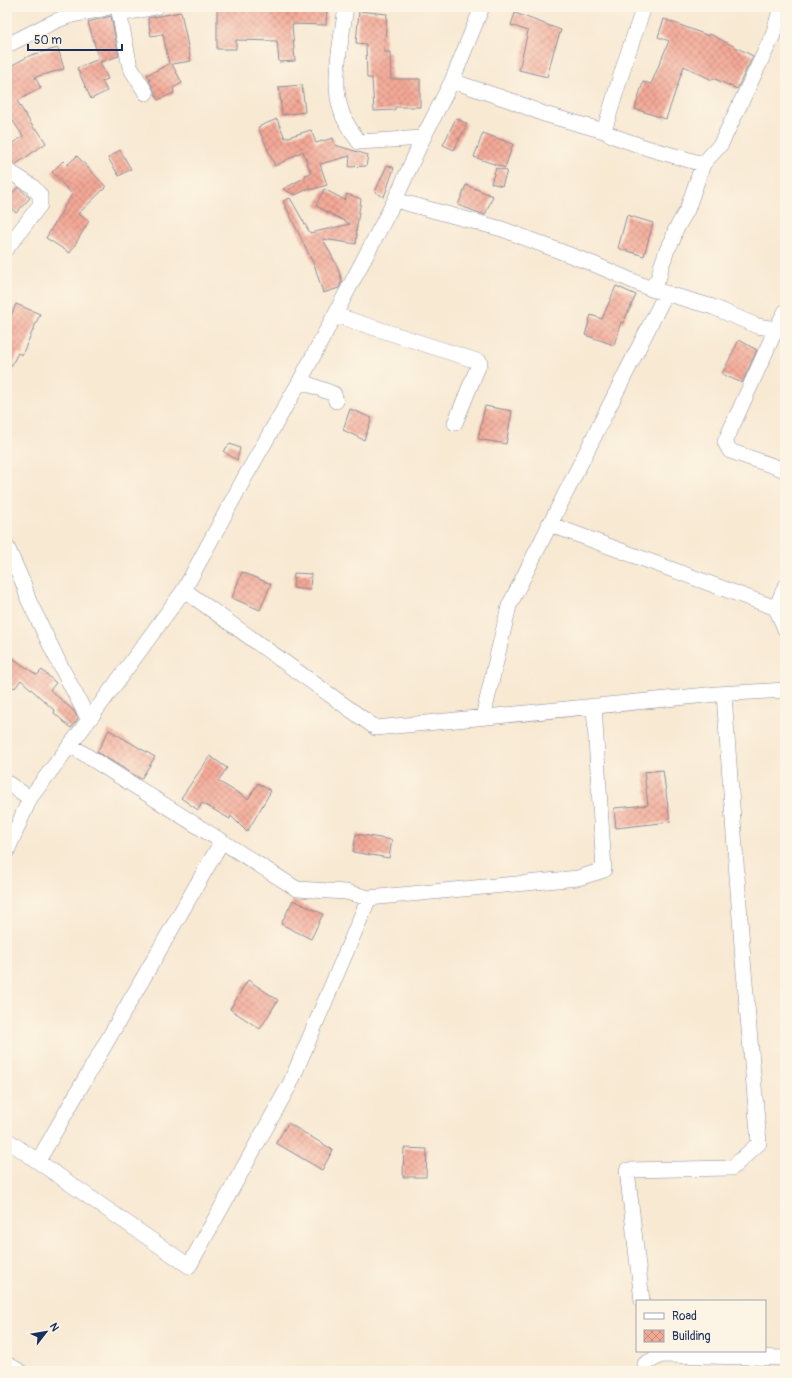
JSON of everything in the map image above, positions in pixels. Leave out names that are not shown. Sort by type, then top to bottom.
[{"type":"street","points":[[7,45],[67,16],[101,10],[156,7]]},
{"type":"street","points":[[346,7],[337,92],[341,111],[348,126],[359,142],[422,138]]},
{"type":"street","points":[[8,845],[30,798],[184,590],[300,381],[394,200],[422,138],[452,81],[482,7]]},
{"type":"street","points":[[604,131],[644,7]]},
{"type":"street","points":[[652,289],[659,277],[661,267],[675,231],[687,210],[703,164],[721,144],[772,35],[781,7]]},
{"type":"street","points":[[116,9],[130,67],[146,93]]},
{"type":"street","points":[[452,81],[512,101],[544,114],[604,131],[616,137],[648,148],[703,164]]},
{"type":"street","points":[[7,170],[32,186],[40,195],[40,205],[7,248]]},
{"type":"street","points":[[394,200],[502,229],[596,265],[652,289],[713,307],[757,326],[776,329]]},
{"type":"street","points":[[483,717],[509,606],[666,293]]},
{"type":"street","points":[[785,312],[725,442],[730,451],[785,470]]},
{"type":"street","points":[[335,315],[480,362],[455,423]]},
{"type":"street","points":[[300,381],[334,394],[336,401]]},
{"type":"street","points":[[549,524],[776,608]]},
{"type":"street","points":[[7,548],[24,585],[28,599],[89,720]]},
{"type":"street","points":[[785,587],[776,608],[785,629]]},
{"type":"street","points":[[184,590],[376,728],[594,706],[785,690]]},
{"type":"street","points":[[642,1300],[627,1170],[732,1168],[759,1143],[742,960],[724,694]]},
{"type":"street","points":[[70,745],[297,889],[346,892],[369,898],[578,878],[604,870],[594,706]]},
{"type":"street","points":[[7,783],[30,798]]},
{"type":"street","points":[[38,1161],[222,841]]},
{"type":"street","points":[[7,1140],[189,1266],[290,1084],[369,898]]},
{"type":"street","points":[[647,1362],[660,1354],[785,1358]]},
{"type":"street","points":[[7,1364],[19,1371]]},
{"type":"building","points":[[217,7],[271,9],[271,7],[327,7],[326,25],[292,24],[295,61],[279,62],[277,41],[236,40],[236,49],[217,49]]},
{"type":"building","points":[[359,11],[387,14],[384,52],[390,52],[391,79],[420,79],[420,107],[395,107],[395,110],[374,111],[372,78],[367,78],[366,44],[356,43]]},
{"type":"building","points":[[181,12],[191,61],[172,64],[182,83],[173,88],[174,93],[158,100],[147,75],[169,64],[163,34],[151,36],[148,18]]},
{"type":"building","points":[[515,13],[561,30],[547,77],[519,70],[528,31],[511,25]]},
{"type":"building","points":[[111,16],[119,56],[100,62],[108,79],[102,81],[107,91],[91,99],[77,68],[99,59],[88,22]]},
{"type":"building","points":[[664,19],[709,36],[710,34],[753,56],[737,89],[713,78],[712,80],[684,66],[666,119],[635,109],[643,82],[651,84],[669,41],[658,37]]},
{"type":"building","points":[[58,48],[64,69],[35,77],[41,88],[17,101],[35,130],[37,129],[46,143],[15,165],[7,160],[7,148],[23,136],[9,115],[7,115],[7,68],[31,55]]},
{"type":"building","points":[[302,85],[305,112],[282,115],[279,87]]},
{"type":"building","points":[[456,118],[467,124],[454,150],[443,145]]},
{"type":"building","points":[[277,119],[285,138],[311,130],[316,143],[333,138],[335,145],[368,155],[366,166],[349,167],[350,156],[320,164],[327,185],[310,190],[310,188],[295,195],[283,189],[306,177],[305,175],[311,173],[303,151],[275,166],[258,127]]},
{"type":"building","points":[[483,133],[513,144],[505,168],[474,157]]},
{"type":"building","points":[[120,150],[131,169],[119,176],[108,158]]},
{"type":"building","points":[[77,156],[106,187],[78,214],[89,221],[70,253],[46,238],[72,194],[52,172],[63,161],[67,165]]},
{"type":"building","points":[[387,165],[394,168],[384,197],[375,192]]},
{"type":"building","points":[[496,168],[507,171],[502,186],[491,183]]},
{"type":"building","points":[[466,185],[493,196],[485,215],[458,205]]},
{"type":"building","points":[[18,187],[30,198],[16,213],[7,205],[7,199]]},
{"type":"building","points":[[324,189],[345,200],[347,194],[361,199],[356,232],[356,244],[323,239],[337,266],[342,281],[339,288],[323,293],[315,267],[283,201],[290,198],[310,233],[350,224],[316,206]]},
{"type":"building","points":[[627,215],[653,223],[644,256],[618,248]]},
{"type":"building","points":[[616,286],[636,295],[623,323],[621,322],[614,345],[585,335],[591,315],[602,319]]},
{"type":"building","points":[[16,304],[40,314],[22,355],[18,353],[7,374],[7,325]]},
{"type":"building","points":[[739,340],[757,350],[742,383],[722,374]]},
{"type":"building","points":[[485,406],[512,411],[506,444],[478,439]]},
{"type":"building","points":[[350,409],[372,418],[364,440],[343,430]]},
{"type":"building","points":[[230,444],[240,448],[237,460],[223,451]]},
{"type":"building","points":[[242,572],[271,584],[260,610],[232,598]]},
{"type":"building","points":[[294,573],[311,574],[310,590],[293,588]]},
{"type":"building","points":[[7,654],[37,675],[42,670],[56,683],[50,690],[74,711],[78,719],[71,728],[21,680],[15,688],[7,683]]},
{"type":"building","points":[[109,730],[155,757],[141,779],[97,752]]},
{"type":"building","points":[[210,756],[227,768],[218,781],[248,799],[258,783],[271,791],[247,832],[231,816],[230,819],[202,803],[198,810],[181,798]]},
{"type":"building","points":[[663,770],[670,822],[616,828],[614,808],[648,805],[644,772]]},
{"type":"building","points":[[356,834],[392,840],[389,858],[353,852]]},
{"type":"building","points":[[293,900],[323,914],[311,939],[281,924]]},
{"type":"building","points":[[248,980],[278,1000],[260,1029],[230,1009]]},
{"type":"building","points":[[288,1123],[333,1150],[322,1170],[276,1143]]},
{"type":"building","points":[[404,1148],[427,1149],[426,1177],[403,1177]]}]
